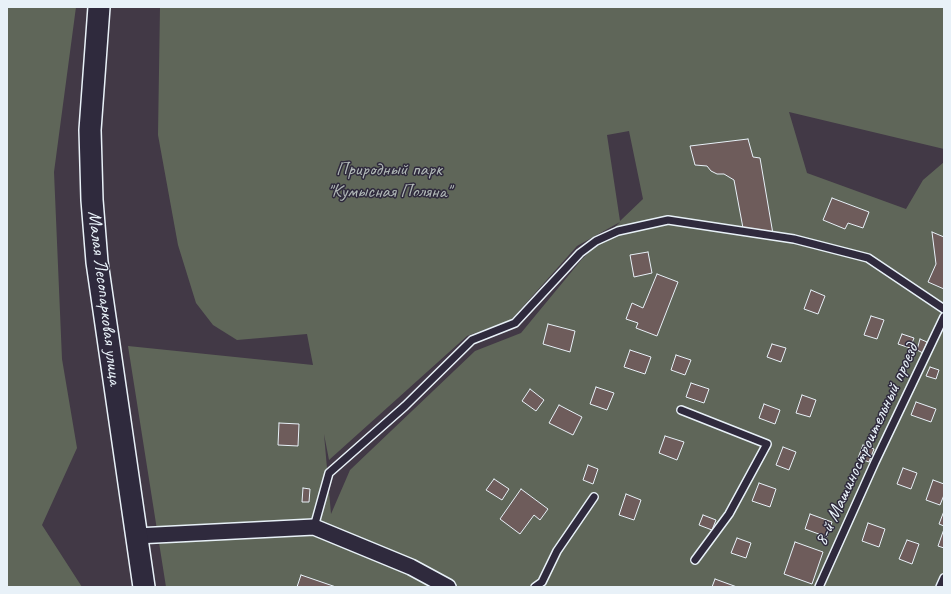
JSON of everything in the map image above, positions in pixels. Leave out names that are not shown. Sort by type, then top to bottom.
[{"type":"street","name":"Малая Лесопарковая улица","points":[[99,7],[90,130],[92,200],[97,262],[144,587]]},
{"type":"street","points":[[136,536],[314,528],[411,567],[448,587]]},
{"type":"lane","points":[[314,528],[329,473],[405,406],[472,340],[515,323],[580,253],[596,241],[618,231],[668,220],[794,239],[868,258],[944,309]]},
{"type":"lane","name":"8-й Машиностроительный проезд","points":[[819,587],[875,462],[944,317]]},
{"type":"lane","points":[[681,410],[766,444],[729,514],[695,560]]},
{"type":"lane","points":[[534,587],[542,582],[557,552],[594,497]]},
{"type":"lane","points":[[940,587],[944,578]]},
{"type":"green space","points":[[7,7],[76,7],[54,172],[62,359],[77,448],[42,525],[82,587],[7,587]]},
{"type":"green space","name":"Природный парк \"Кумысная Поляна\"","points":[[160,7],[944,7],[944,149],[789,112],[807,173],[906,209],[923,180],[944,162],[944,587],[166,587],[128,346],[313,365],[307,334],[237,340],[213,325],[196,303],[178,245],[158,135]],"holes":[[[629,131],[643,199],[620,221],[607,135]],[[620,222],[582,259],[521,333],[475,351],[350,470],[331,514],[324,434],[329,460],[467,336],[511,320],[577,246]]]},
{"type":"building","points":[[748,139],[753,157],[760,158],[773,234],[743,228],[734,180],[724,174],[717,174],[711,171],[707,166],[695,165],[690,146]]},
{"type":"building","points":[[832,198],[869,212],[863,228],[848,223],[845,229],[823,220]]},
{"type":"building","points":[[932,232],[944,237],[944,289],[928,282],[936,264]]},
{"type":"building","points":[[648,252],[652,273],[634,277],[630,255]]},
{"type":"building","points":[[657,274],[678,282],[657,336],[636,328],[638,323],[626,319],[632,303],[643,308]]},
{"type":"building","points":[[811,290],[825,296],[818,314],[804,309]]},
{"type":"building","points":[[871,316],[884,320],[877,339],[864,335]]},
{"type":"building","points":[[548,324],[575,331],[570,352],[543,344]]},
{"type":"building","points":[[902,334],[914,338],[910,348],[898,344]]},
{"type":"building","points":[[920,339],[927,342],[923,353],[917,350]]},
{"type":"building","points":[[772,344],[786,348],[781,362],[767,357]]},
{"type":"building","points":[[630,350],[651,357],[645,374],[624,367]]},
{"type":"building","points":[[676,355],[691,360],[685,375],[671,370]]},
{"type":"building","points":[[930,367],[939,370],[936,379],[926,376]]},
{"type":"building","points":[[691,383],[709,389],[704,403],[686,397]]},
{"type":"building","points":[[596,387],[614,393],[607,410],[590,404]]},
{"type":"building","points":[[530,389],[544,400],[536,411],[522,401]]},
{"type":"building","points":[[802,395],[816,400],[810,417],[796,413]]},
{"type":"building","points":[[916,402],[936,409],[931,422],[911,415]]},
{"type":"building","points":[[764,404],[780,410],[775,424],[759,418]]},
{"type":"building","points":[[559,405],[582,417],[573,435],[549,423]]},
{"type":"building","points":[[279,423],[299,424],[298,446],[278,445]]},
{"type":"building","points":[[665,436],[684,442],[677,460],[659,453]]},
{"type":"building","points":[[863,445],[874,449],[869,462],[858,458]]},
{"type":"building","points":[[783,447],[796,452],[789,470],[776,465]]},
{"type":"building","points":[[588,465],[598,469],[593,484],[583,480]]},
{"type":"building","points":[[903,468],[917,473],[911,489],[897,484]]},
{"type":"building","points":[[494,479],[509,489],[502,500],[486,490]]},
{"type":"building","points":[[933,480],[944,484],[944,495],[940,505],[926,500]]},
{"type":"building","points":[[759,483],[776,489],[770,507],[752,501]]},
{"type":"building","points":[[303,488],[310,489],[309,502],[302,502]]},
{"type":"building","points":[[521,489],[548,509],[540,520],[534,515],[520,534],[500,519]]},
{"type":"building","points":[[626,494],[641,500],[634,520],[619,515]]},
{"type":"building","points":[[944,511],[944,526],[939,524]]},
{"type":"building","points":[[810,514],[832,522],[827,537],[805,529]]},
{"type":"building","points":[[703,515],[716,520],[712,530],[699,525]]},
{"type":"building","points":[[868,523],[885,529],[879,547],[862,541]]},
{"type":"building","points":[[944,529],[944,548],[938,546]]},
{"type":"building","points":[[737,538],[751,543],[746,558],[731,553]]},
{"type":"building","points":[[907,540],[919,544],[912,564],[899,559]]},
{"type":"building","points":[[795,542],[823,552],[812,584],[784,574]]},
{"type":"building","points":[[301,575],[336,587],[297,587]]},
{"type":"building","points":[[715,579],[737,587],[712,587]]}]
